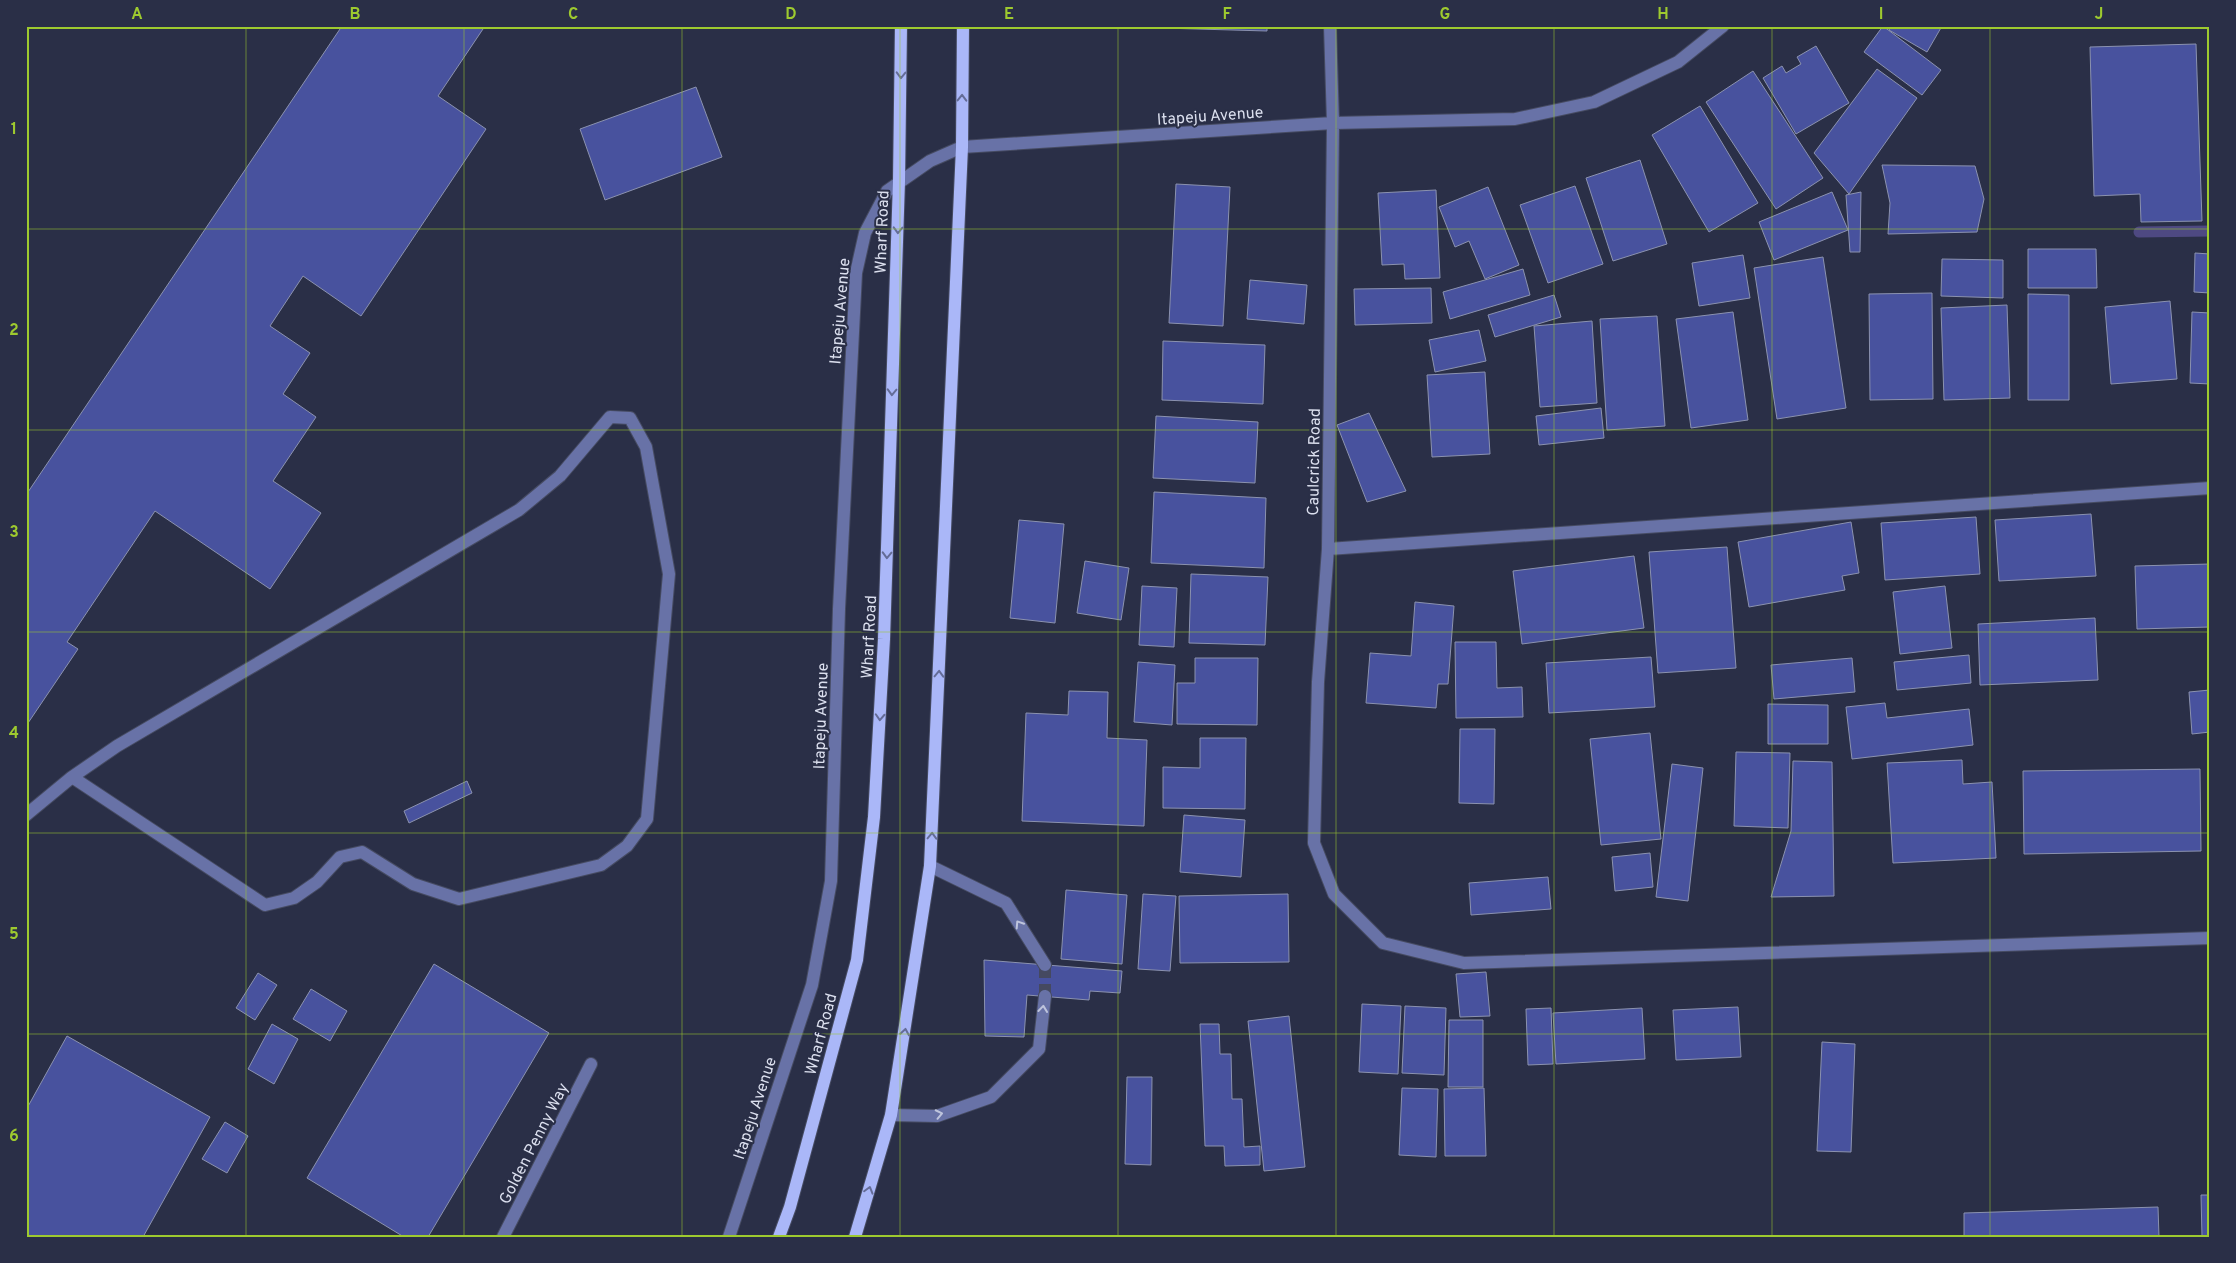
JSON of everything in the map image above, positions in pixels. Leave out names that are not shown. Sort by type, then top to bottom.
[{"type":"main road","name":"Wharf Road","points":[[778,1237],[790,1207],[857,960],[874,817],[884,639],[899,181],[901,26]]},
{"type":"main road","points":[[855,1237],[891,1115],[930,866],[962,147],[963,26]]},
{"type":"street","name":"Caulcrick Road","points":[[1330,26],[1333,123],[1328,549],[1318,682],[1314,843],[1334,894],[1383,943],[1464,964],[2210,938]]},
{"type":"street","name":"Itapeju Avenue","points":[[729,1237],[812,985],[831,881],[839,609],[856,273],[865,233],[887,191],[930,161],[962,147],[1333,123],[1515,119],[1594,102],[1678,62],[1723,26]]},
{"type":"street","points":[[26,815],[72,777],[117,746],[519,510],[560,476],[610,417],[630,418],[646,447],[656,492],[669,574],[667,614],[647,819],[627,846],[601,865],[459,899],[413,884],[362,852],[340,857],[317,882],[294,898],[265,905],[72,777]]},
{"type":"street","points":[[1328,549],[2210,488]]},
{"type":"street","points":[[930,866],[1006,904],[1046,965]]},
{"type":"street","points":[[891,1115],[937,1116],[991,1098],[1039,1050],[1045,996]]},
{"type":"street","name":"Golden Penny Way","points":[[503,1237],[591,1064]]},
{"type":"building","points":[[342,26],[485,26],[438,96],[486,129],[361,316],[303,276],[270,326],[310,353],[283,394],[316,417],[273,481],[321,513],[270,589],[155,511],[67,642],[78,649],[26,726],[26,495]]},
{"type":"building","points":[[1162,26],[1267,26],[1267,31],[1162,28]]},
{"type":"building","points":[[1883,26],[1941,70],[1922,95],[1864,52]]},
{"type":"building","points":[[1891,26],[1942,26],[1927,52],[1889,30]]},
{"type":"building","points":[[2196,44],[2202,221],[2141,222],[2140,194],[2094,196],[2090,47]]},
{"type":"building","points":[[1816,46],[1849,103],[1796,134],[1763,78],[1782,66],[1786,73],[1801,64],[1797,57]]},
{"type":"building","points":[[1877,69],[1917,98],[1849,194],[1814,153]]},
{"type":"building","points":[[1753,71],[1823,178],[1776,209],[1706,102]]},
{"type":"building","points":[[696,87],[722,157],[605,200],[580,129]]},
{"type":"building","points":[[1700,106],[1758,203],[1709,232],[1652,135]]},
{"type":"building","points":[[1640,160],[1667,244],[1613,261],[1586,178]]},
{"type":"building","points":[[1882,165],[1975,166],[1984,199],[1977,232],[1888,234],[1890,203]]},
{"type":"building","points":[[1176,184],[1230,187],[1223,326],[1169,323]]},
{"type":"building","points":[[1575,186],[1603,264],[1548,283],[1520,205]]},
{"type":"building","points":[[1488,187],[1519,265],[1485,279],[1469,241],[1455,247],[1439,207]]},
{"type":"building","points":[[1436,190],[1440,278],[1405,279],[1404,264],[1382,265],[1378,193]]},
{"type":"building","points":[[1832,192],[1848,230],[1774,260],[1759,222]]},
{"type":"building","points":[[1861,192],[1860,252],[1850,252],[1846,195]]},
{"type":"building","points":[[2028,249],[2096,249],[2097,288],[2028,288]]},
{"type":"building","points":[[2195,253],[2210,254],[2210,293],[2194,292]]},
{"type":"building","points":[[1743,255],[1750,298],[1699,306],[1692,263]]},
{"type":"building","points":[[1823,257],[1846,408],[1777,419],[1754,268]]},
{"type":"building","points":[[1942,259],[2003,260],[2003,298],[1941,296]]},
{"type":"building","points":[[1523,269],[1530,295],[1450,319],[1443,292]]},
{"type":"building","points":[[1250,280],[1307,285],[1304,324],[1247,319]]},
{"type":"building","points":[[1431,288],[1432,323],[1355,325],[1354,289]]},
{"type":"building","points":[[1932,293],[1933,399],[1870,400],[1869,294]]},
{"type":"building","points":[[2028,294],[2069,295],[2069,400],[2028,400]]},
{"type":"building","points":[[1554,295],[1561,317],[1495,337],[1488,315]]},
{"type":"building","points":[[2170,301],[2177,379],[2111,384],[2105,307]]},
{"type":"building","points":[[2007,305],[2010,398],[1944,400],[1941,308]]},
{"type":"building","points":[[1733,312],[1748,420],[1691,428],[1676,319]]},
{"type":"building","points":[[2192,312],[2210,313],[2210,384],[2190,383]]},
{"type":"building","points":[[1657,316],[1665,426],[1607,430],[1600,319]]},
{"type":"building","points":[[1592,321],[1597,403],[1540,407],[1534,326]]},
{"type":"building","points":[[1479,330],[1486,361],[1435,372],[1429,340]]},
{"type":"building","points":[[1163,341],[1265,345],[1263,404],[1162,400]]},
{"type":"building","points":[[1485,372],[1490,454],[1432,457],[1427,375]]},
{"type":"building","points":[[1601,408],[1604,438],[1539,445],[1536,416]]},
{"type":"building","points":[[1369,413],[1406,491],[1367,502],[1337,425]]},
{"type":"building","points":[[1156,416],[1258,422],[1255,483],[1153,478]]},
{"type":"building","points":[[1154,492],[1266,498],[1264,568],[1151,563]]},
{"type":"building","points":[[2091,514],[2096,576],[1999,581],[1995,520]]},
{"type":"building","points":[[1976,517],[1980,574],[1885,580],[1881,523]]},
{"type":"building","points":[[1019,520],[1064,524],[1055,623],[1010,618]]},
{"type":"building","points":[[1851,522],[1859,573],[1842,576],[1845,590],[1749,607],[1738,542]]},
{"type":"building","points":[[1727,547],[1736,668],[1658,673],[1649,552]]},
{"type":"building","points":[[1634,556],[1644,628],[1522,644],[1513,571]]},
{"type":"building","points":[[1085,561],[1129,568],[1121,620],[1077,613]]},
{"type":"building","points":[[2210,564],[2210,627],[2137,629],[2135,566]]},
{"type":"building","points":[[1191,574],[1268,577],[1265,645],[1189,643]]},
{"type":"building","points":[[1142,586],[1177,588],[1174,647],[1139,645]]},
{"type":"building","points":[[1945,586],[1952,648],[1900,654],[1893,592]]},
{"type":"building","points":[[1415,602],[1454,606],[1448,684],[1438,684],[1436,708],[1366,703],[1370,653],[1411,656]]},
{"type":"building","points":[[2095,618],[2098,680],[1980,685],[1978,624]]},
{"type":"building","points":[[1455,642],[1496,642],[1497,688],[1522,687],[1523,717],[1456,718]]},
{"type":"building","points":[[1969,655],[1971,683],[1897,690],[1894,662]]},
{"type":"building","points":[[1651,657],[1655,707],[1549,713],[1546,663]]},
{"type":"building","points":[[1195,658],[1258,658],[1257,725],[1177,724],[1177,683],[1195,683]]},
{"type":"building","points":[[1852,658],[1855,692],[1774,699],[1771,665]]},
{"type":"building","points":[[1138,662],[1175,665],[1172,725],[1134,722]]},
{"type":"building","points":[[2210,690],[2210,732],[2192,734],[2189,692]]},
{"type":"building","points":[[1069,691],[1108,692],[1107,738],[1147,740],[1144,826],[1022,821],[1026,713],[1068,715]]},
{"type":"building","points":[[1885,703],[1887,718],[1969,709],[1973,745],[1852,759],[1846,707]]},
{"type":"building","points":[[1768,704],[1828,705],[1828,744],[1768,744]]},
{"type":"building","points":[[1460,729],[1495,729],[1494,804],[1459,803]]},
{"type":"building","points":[[1650,733],[1661,839],[1601,845],[1590,739]]},
{"type":"building","points":[[1200,738],[1246,738],[1245,809],[1163,808],[1163,767],[1200,768]]},
{"type":"building","points":[[1736,752],[1790,753],[1788,828],[1734,826]]},
{"type":"building","points":[[1962,760],[1963,784],[1992,782],[1996,858],[1893,863],[1887,763]]},
{"type":"building","points":[[1793,761],[1832,762],[1834,896],[1771,897],[1791,831]]},
{"type":"building","points":[[1672,764],[1703,768],[1688,901],[1656,897]]},
{"type":"building","points":[[2200,769],[2201,851],[2024,854],[2023,771]]},
{"type":"building","points":[[467,781],[472,793],[409,823],[404,811]]},
{"type":"building","points":[[1184,815],[1245,820],[1241,877],[1180,872]]},
{"type":"building","points":[[1650,853],[1653,887],[1615,891],[1612,857]]},
{"type":"building","points":[[1548,877],[1551,909],[1471,915],[1469,883]]},
{"type":"building","points":[[1066,890],[1127,895],[1122,964],[1061,959]]},
{"type":"building","points":[[1143,894],[1176,896],[1170,971],[1138,969]]},
{"type":"building","points":[[1288,894],[1289,962],[1180,963],[1179,896]]},
{"type":"building","points":[[984,960],[1122,971],[1120,993],[1090,991],[1089,1000],[1027,995],[1024,1037],[985,1036]]},
{"type":"building","points":[[434,964],[549,1033],[428,1237],[404,1237],[307,1178]]},
{"type":"building","points":[[1486,972],[1490,1016],[1460,1017],[1456,974]]},
{"type":"building","points":[[258,973],[277,985],[255,1020],[236,1008]]},
{"type":"building","points":[[311,989],[347,1011],[330,1041],[293,1019]]},
{"type":"building","points":[[1362,1004],[1401,1006],[1398,1074],[1359,1072]]},
{"type":"building","points":[[1405,1006],[1446,1008],[1444,1075],[1402,1073]]},
{"type":"building","points":[[1738,1007],[1741,1057],[1676,1060],[1673,1010]]},
{"type":"building","points":[[1551,1008],[1553,1064],[1528,1065],[1526,1009]]},
{"type":"building","points":[[1642,1008],[1645,1059],[1556,1064],[1553,1013]]},
{"type":"building","points":[[1289,1016],[1305,1167],[1264,1171],[1248,1021]]},
{"type":"building","points":[[1449,1020],[1483,1020],[1483,1087],[1448,1087]]},
{"type":"building","points":[[272,1024],[298,1039],[274,1084],[248,1069]]},
{"type":"building","points":[[1200,1024],[1219,1024],[1220,1054],[1231,1054],[1232,1099],[1242,1099],[1244,1147],[1260,1146],[1260,1165],[1225,1166],[1224,1146],[1205,1146]]},
{"type":"building","points":[[67,1036],[210,1117],[143,1237],[26,1237],[26,1110]]},
{"type":"building","points":[[1822,1042],[1855,1044],[1851,1152],[1817,1151]]},
{"type":"building","points":[[1127,1077],[1152,1077],[1151,1165],[1125,1164]]},
{"type":"building","points":[[1402,1088],[1438,1089],[1436,1157],[1399,1155]]},
{"type":"building","points":[[1484,1088],[1486,1156],[1445,1156],[1444,1089]]},
{"type":"building","points":[[225,1122],[248,1136],[227,1173],[202,1159]]},
{"type":"building","points":[[2201,1195],[2210,1195],[2210,1237],[2202,1237]]},
{"type":"building","points":[[2158,1207],[2159,1237],[1964,1237],[1964,1213]]},
{"type":"waterway","points":[[2139,232],[2210,231]]},
{"type":"tunnel","points":[[1045,965],[1045,996]]}]
